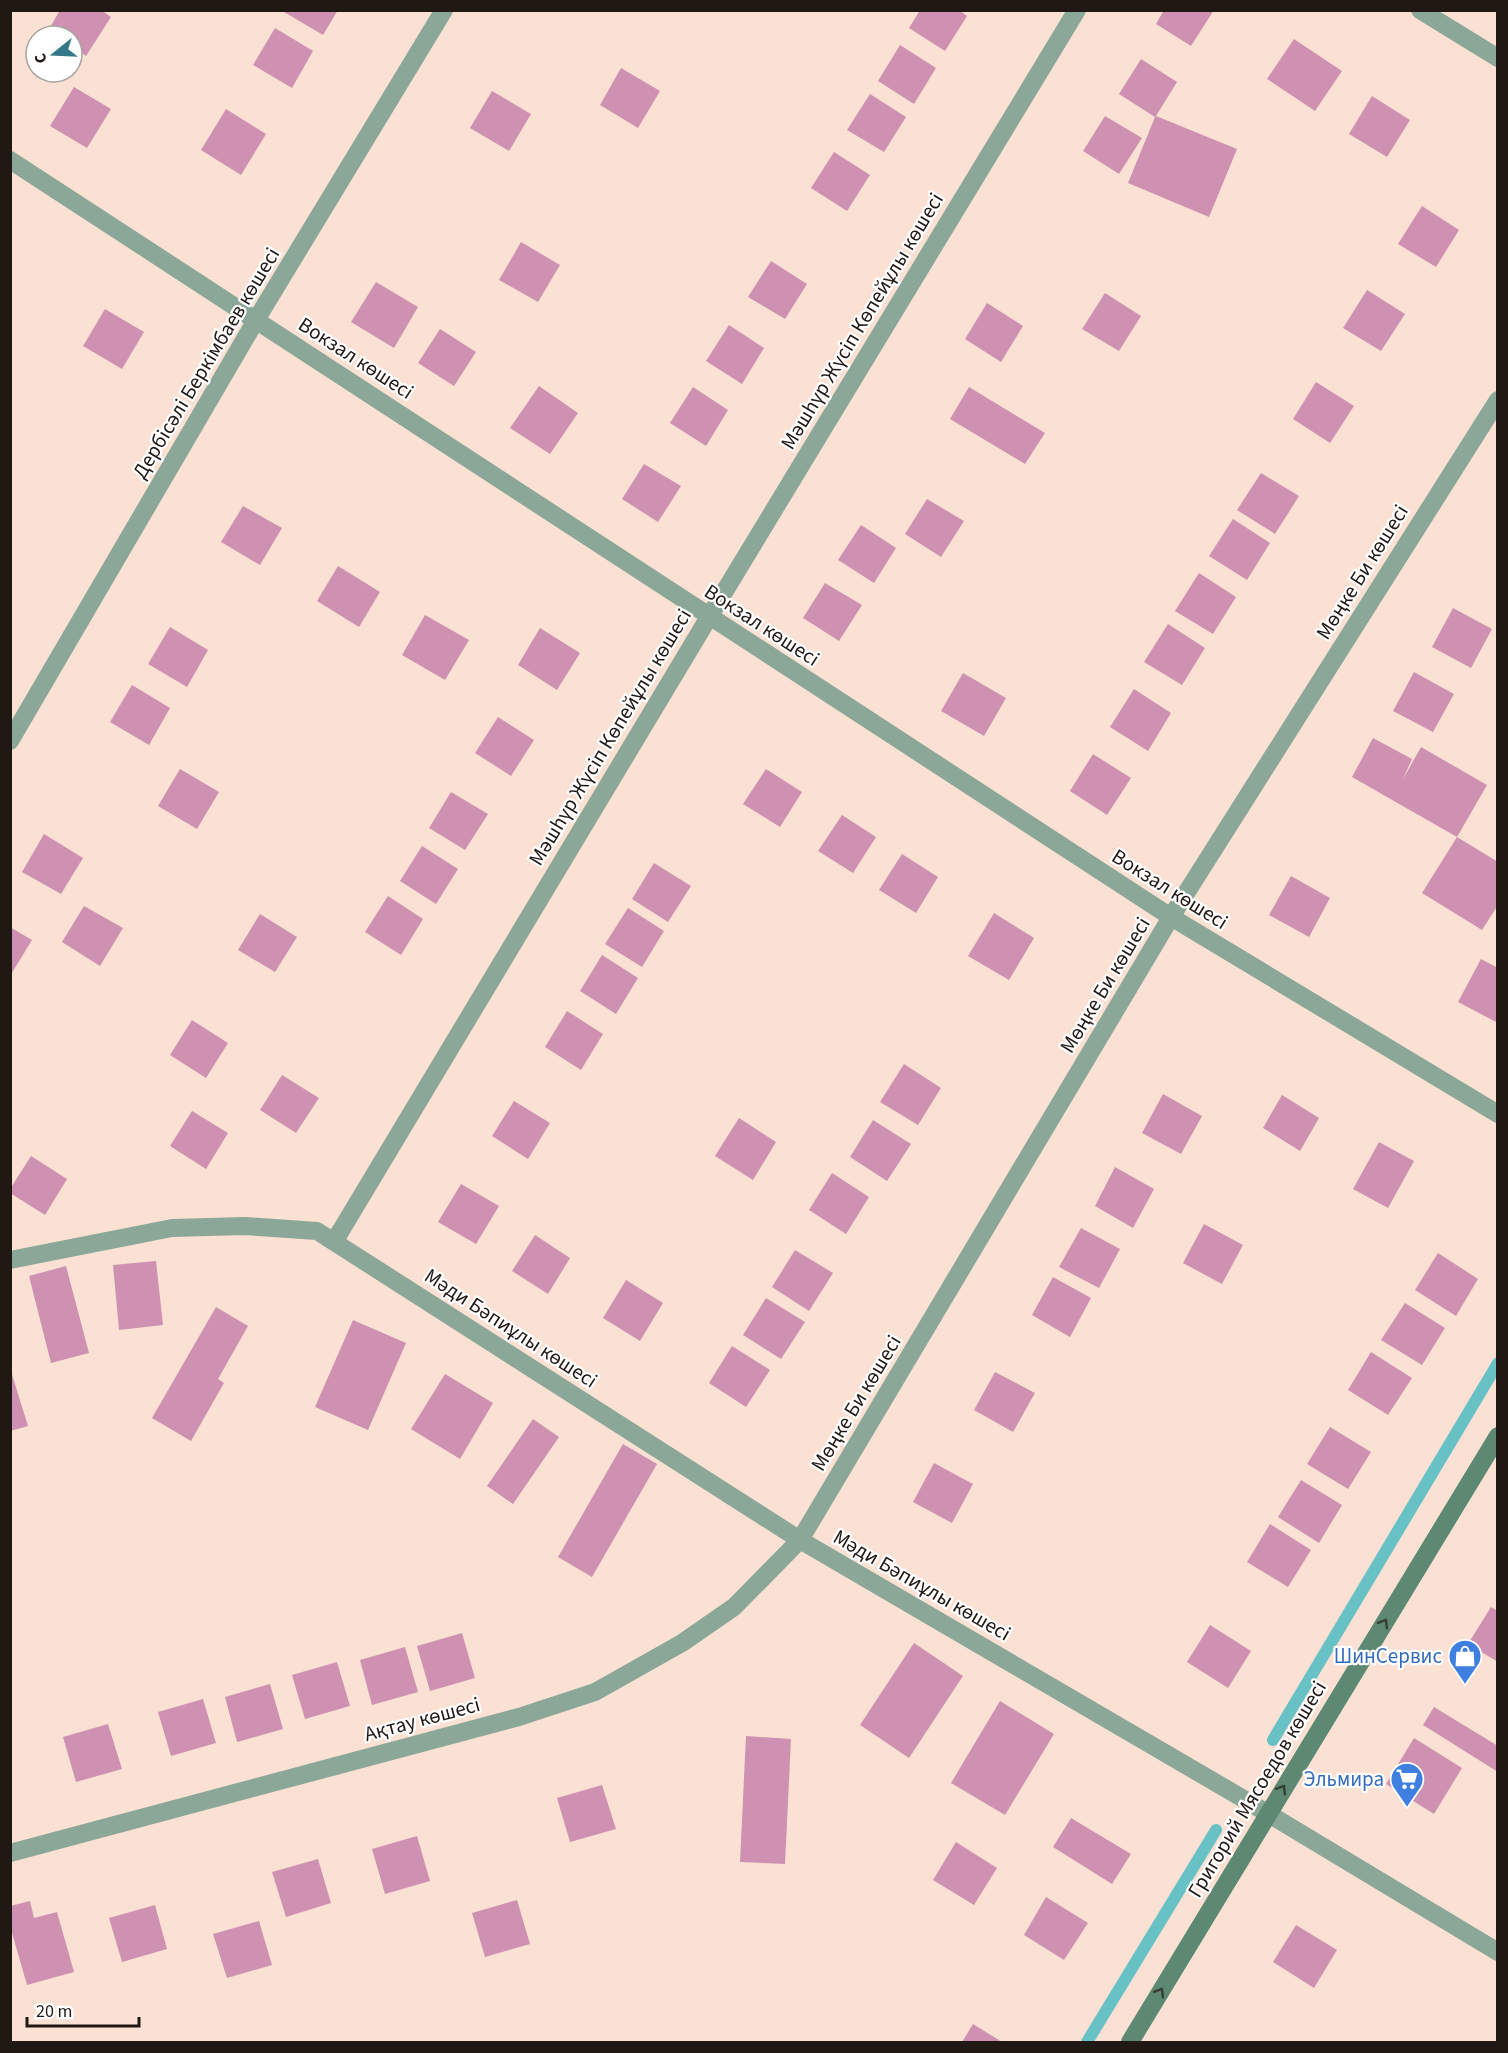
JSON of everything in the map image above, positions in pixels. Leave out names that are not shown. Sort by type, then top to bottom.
[{"type":"main road","name":"Григорий Мясоедов көшесі","points":[[1130,2043],[1497,1436]]},
{"type":"street","name":"Дербісәлі Беркімбаев көшесі","points":[[10,741],[256,320],[444,10]]},
{"type":"street","name":"Мәшһүр Жүсіп Көпейұлы көшесі","points":[[334,1242],[1077,10]]},
{"type":"street","points":[[1420,10],[1497,58]]},
{"type":"street","name":"Вокзал көшесі","points":[[10,160],[1171,917],[1497,1114]]},
{"type":"street","name":"Мөңке Би көшесі","points":[[800,1540],[1171,917],[1497,400]]},
{"type":"street","name":"Мәди Бәпиұлы көшесі","points":[[10,1260],[172,1228],[245,1226],[316,1231],[800,1540],[1268,1813],[1497,1952]]},
{"type":"street","name":"Ақтау көшесі","points":[[10,1853],[519,1717],[595,1692],[682,1644],[734,1607],[800,1540]]},
{"type":"building","points":[[60,10],[101,10],[111,17],[86,56],[84,55],[84,24],[52,24]]},
{"type":"building","points":[[285,10],[338,10],[323,35],[284,12]]},
{"type":"building","points":[[920,10],[959,10],[967,16],[945,51],[909,28]]},
{"type":"building","points":[[1164,10],[1214,10],[1191,46],[1156,24]]},
{"type":"building","points":[[275,28],[313,51],[292,88],[253,65]]},
{"type":"building","points":[[1294,39],[1342,71],[1315,111],[1267,79]]},
{"type":"building","points":[[900,45],[936,68],[914,104],[878,81]]},
{"type":"building","points":[[1141,59],[1177,82],[1156,116],[1237,149],[1209,217],[1128,183],[1155,117],[1119,94]]},
{"type":"building","points":[[621,68],[660,91],[638,128],[600,105]]},
{"type":"building","points":[[74,87],[111,109],[87,148],[50,126]]},
{"type":"building","points":[[492,91],[531,114],[509,151],[470,128]]},
{"type":"building","points":[[870,94],[906,117],[884,152],[847,130]]},
{"type":"building","points":[[1372,96],[1410,120],[1387,157],[1349,134]]},
{"type":"building","points":[[226,109],[266,134],[241,175],[201,150]]},
{"type":"building","points":[[1105,116],[1142,138],[1119,174],[1083,151]]},
{"type":"building","points":[[834,152],[870,175],[847,211],[811,188]]},
{"type":"building","points":[[1422,206],[1459,230],[1436,267],[1398,244]]},
{"type":"building","points":[[521,242],[560,265],[538,302],[499,280]]},
{"type":"building","points":[[771,261],[807,284],[785,319],[748,297]]},
{"type":"building","points":[[376,282],[418,307],[394,348],[351,322]]},
{"type":"building","points":[[1367,290],[1405,314],[1381,351],[1343,328]]},
{"type":"building","points":[[1105,293],[1141,316],[1119,351],[1082,329]]},
{"type":"building","points":[[987,303],[1023,326],[1001,362],[965,339]]},
{"type":"building","points":[[105,309],[144,332],[122,369],[83,346]]},
{"type":"building","points":[[729,325],[764,348],[742,384],[706,361]]},
{"type":"building","points":[[440,329],[476,352],[454,386],[418,363]]},
{"type":"building","points":[[1316,382],[1354,406],[1330,443],[1293,419]]},
{"type":"building","points":[[539,386],[578,413],[550,454],[510,428]]},
{"type":"building","points":[[693,387],[728,410],[706,446],[670,423]]},
{"type":"building","points":[[969,387],[1045,433],[1025,464],[950,419]]},
{"type":"building","points":[[644,464],[681,486],[658,522],[622,499]]},
{"type":"building","points":[[1261,473],[1299,496],[1275,534],[1237,510]]},
{"type":"building","points":[[927,499],[964,521],[941,557],[905,534]]},
{"type":"building","points":[[243,506],[282,528],[260,565],[221,542]]},
{"type":"building","points":[[1233,519],[1270,543],[1247,580],[1209,556]]},
{"type":"building","points":[[861,525],[896,548],[874,583],[838,560]]},
{"type":"building","points":[[338,566],[380,592],[359,627],[317,601]]},
{"type":"building","points":[[1199,573],[1236,597],[1213,634],[1175,611]]},
{"type":"building","points":[[825,583],[862,605],[839,641],[803,618]]},
{"type":"building","points":[[1453,608],[1492,629],[1471,668],[1432,647]]},
{"type":"building","points":[[425,615],[469,640],[445,680],[402,655]]},
{"type":"building","points":[[1168,624],[1205,648],[1182,685],[1144,662]]},
{"type":"building","points":[[170,627],[208,650],[187,687],[148,664]]},
{"type":"building","points":[[540,628],[580,653],[557,690],[518,665]]},
{"type":"building","points":[[1414,672],[1454,694],[1433,732],[1393,711]]},
{"type":"building","points":[[963,673],[1006,698],[984,736],[941,711]]},
{"type":"building","points":[[132,685],[170,708],[149,745],[110,722]]},
{"type":"building","points":[[1134,689],[1171,713],[1148,751],[1110,727]]},
{"type":"building","points":[[498,717],[534,740],[511,776],[475,753]]},
{"type":"building","points":[[1373,738],[1412,759],[1403,779],[1421,747],[1487,785],[1457,837],[1352,777]]},
{"type":"building","points":[[1093,754],[1131,778],[1107,815],[1070,791]]},
{"type":"building","points":[[180,769],[219,792],[197,829],[158,806]]},
{"type":"building","points":[[766,769],[802,792],[780,827],[743,804]]},
{"type":"building","points":[[451,792],[488,814],[465,850],[429,828]]},
{"type":"building","points":[[842,815],[876,837],[853,873],[818,851]]},
{"type":"building","points":[[44,834],[83,858],[61,894],[22,872]]},
{"type":"building","points":[[1457,837],[1498,862],[1498,905],[1482,930],[1422,893]]},
{"type":"building","points":[[422,846],[458,869],[436,904],[400,881]]},
{"type":"building","points":[[902,854],[938,877],[916,913],[879,890]]},
{"type":"building","points":[[654,863],[691,886],[668,922],[632,899]]},
{"type":"building","points":[[1291,876],[1330,898],[1309,937],[1269,915]]},
{"type":"building","points":[[388,896],[423,919],[401,955],[365,932]]},
{"type":"building","points":[[84,906],[123,928],[100,966],[62,942]]},
{"type":"building","points":[[628,908],[664,931],[642,967],[605,944]]},
{"type":"building","points":[[994,913],[1034,938],[1009,980],[968,956]]},
{"type":"building","points":[[260,914],[297,937],[275,972],[238,950]]},
{"type":"building","points":[[10,927],[32,940],[10,976]]},
{"type":"building","points":[[602,955],[638,978],[616,1014],[580,991]]},
{"type":"building","points":[[1481,959],[1498,968],[1498,1023],[1458,1002]]},
{"type":"building","points":[[567,1011],[603,1034],[581,1070],[545,1047]]},
{"type":"building","points":[[192,1020],[228,1043],[206,1078],[170,1055]]},
{"type":"building","points":[[904,1064],[941,1088],[918,1125],[880,1102]]},
{"type":"building","points":[[282,1075],[319,1098],[296,1133],[260,1110]]},
{"type":"building","points":[[1163,1094],[1202,1116],[1181,1154],[1142,1133]]},
{"type":"building","points":[[1282,1095],[1319,1118],[1300,1151],[1263,1128]]},
{"type":"building","points":[[514,1101],[550,1123],[528,1159],[492,1136]]},
{"type":"building","points":[[192,1111],[228,1133],[206,1169],[170,1146]]},
{"type":"building","points":[[739,1118],[776,1142],[753,1180],[715,1156]]},
{"type":"building","points":[[873,1120],[911,1144],[887,1181],[850,1157]]},
{"type":"building","points":[[1379,1142],[1414,1161],[1388,1208],[1353,1189]]},
{"type":"building","points":[[31,1156],[67,1179],[45,1215],[10,1193],[10,1189]]},
{"type":"building","points":[[1115,1167],[1154,1189],[1133,1228],[1095,1206]]},
{"type":"building","points":[[832,1173],[869,1197],[846,1234],[809,1210]]},
{"type":"building","points":[[461,1184],[499,1206],[476,1244],[438,1222]]},
{"type":"building","points":[[1204,1224],[1243,1245],[1222,1284],[1183,1263]]},
{"type":"building","points":[[1081,1228],[1120,1249],[1099,1288],[1059,1267]]},
{"type":"building","points":[[535,1235],[570,1258],[548,1294],[512,1271]]},
{"type":"building","points":[[795,1250],[833,1273],[809,1311],[772,1287]]},
{"type":"building","points":[[1438,1253],[1478,1279],[1456,1316],[1415,1290]]},
{"type":"building","points":[[156,1261],[163,1325],[119,1330],[113,1265]]},
{"type":"building","points":[[66,1266],[89,1353],[51,1363],[29,1276]]},
{"type":"building","points":[[1053,1277],[1091,1298],[1070,1337],[1032,1315]]},
{"type":"building","points":[[626,1280],[663,1303],[640,1341],[603,1318]]},
{"type":"building","points":[[766,1298],[805,1322],[781,1359],[743,1335]]},
{"type":"building","points":[[1405,1303],[1445,1328],[1422,1365],[1381,1340]]},
{"type":"building","points":[[216,1307],[248,1326],[218,1379],[224,1383],[191,1441],[152,1418]]},
{"type":"building","points":[[353,1320],[406,1343],[368,1430],[315,1407]]},
{"type":"building","points":[[732,1346],[770,1370],[746,1407],[709,1383]]},
{"type":"building","points":[[1371,1352],[1412,1378],[1388,1415],[1348,1390]]},
{"type":"building","points":[[10,1368],[28,1426],[10,1431]]},
{"type":"building","points":[[995,1372],[1035,1393],[1013,1432],[974,1410]]},
{"type":"building","points":[[445,1374],[493,1403],[460,1459],[411,1429]]},
{"type":"building","points":[[533,1419],[559,1437],[513,1504],[487,1486]]},
{"type":"building","points":[[1330,1427],[1371,1452],[1348,1489],[1307,1464]]},
{"type":"building","points":[[623,1444],[657,1464],[592,1577],[558,1557]]},
{"type":"building","points":[[934,1463],[973,1484],[952,1523],[913,1502]]},
{"type":"building","points":[[1301,1480],[1342,1505],[1319,1543],[1278,1517]]},
{"type":"building","points":[[1270,1524],[1311,1550],[1288,1587],[1247,1562]]},
{"type":"building","points":[[1491,1607],[1498,1611],[1498,1662],[1468,1644]]},
{"type":"building","points":[[1210,1625],[1251,1651],[1228,1688],[1187,1662]]},
{"type":"building","points":[[462,1633],[475,1678],[430,1691],[417,1646]]},
{"type":"building","points":[[914,1643],[963,1676],[909,1758],[860,1725]]},
{"type":"building","points":[[405,1647],[418,1692],[372,1705],[360,1660]]},
{"type":"building","points":[[337,1662],[350,1706],[305,1719],[292,1675]]},
{"type":"building","points":[[270,1684],[283,1729],[237,1742],[225,1697]]},
{"type":"building","points":[[203,1699],[216,1743],[171,1756],[158,1712]]},
{"type":"building","points":[[1000,1701],[1054,1734],[1005,1815],[951,1783]]},
{"type":"building","points":[[1434,1707],[1498,1746],[1498,1772],[1423,1725]]},
{"type":"building","points":[[108,1724],[122,1769],[76,1782],[63,1737]]},
{"type":"building","points":[[746,1736],[791,1739],[785,1864],[740,1862]]},
{"type":"building","points":[[1414,1738],[1462,1768],[1434,1814],[1386,1784]]},
{"type":"building","points":[[602,1785],[616,1829],[570,1842],[557,1798]]},
{"type":"building","points":[[1071,1818],[1131,1854],[1112,1884],[1053,1847]]},
{"type":"building","points":[[417,1836],[430,1881],[385,1894],[372,1849]]},
{"type":"building","points":[[956,1842],[997,1868],[974,1905],[933,1880]]},
{"type":"building","points":[[318,1859],[331,1903],[286,1917],[272,1872]]},
{"type":"building","points":[[1046,1897],[1088,1923],[1064,1960],[1024,1935]]},
{"type":"building","points":[[517,1900],[530,1944],[485,1957],[472,1913]]},
{"type":"building","points":[[30,1901],[34,1918],[57,1912],[74,1972],[27,1985],[10,1926],[10,1906]]},
{"type":"building","points":[[155,1905],[167,1949],[122,1962],[109,1918]]},
{"type":"building","points":[[259,1921],[272,1965],[227,1978],[213,1934]]},
{"type":"building","points":[[1296,1925],[1337,1950],[1314,1988],[1273,1962]]},
{"type":"building","points":[[973,2024],[1002,2042],[962,2042]]},
{"type":"waterway","points":[[1273,1740],[1498,1363]]},
{"type":"waterway","points":[[1087,2042],[1216,1830]]},
{"type":"place","name":"ШинСервис","points":[[1465,1685]]},
{"type":"place","name":"Эльмира","points":[[1407,1808]]}]
